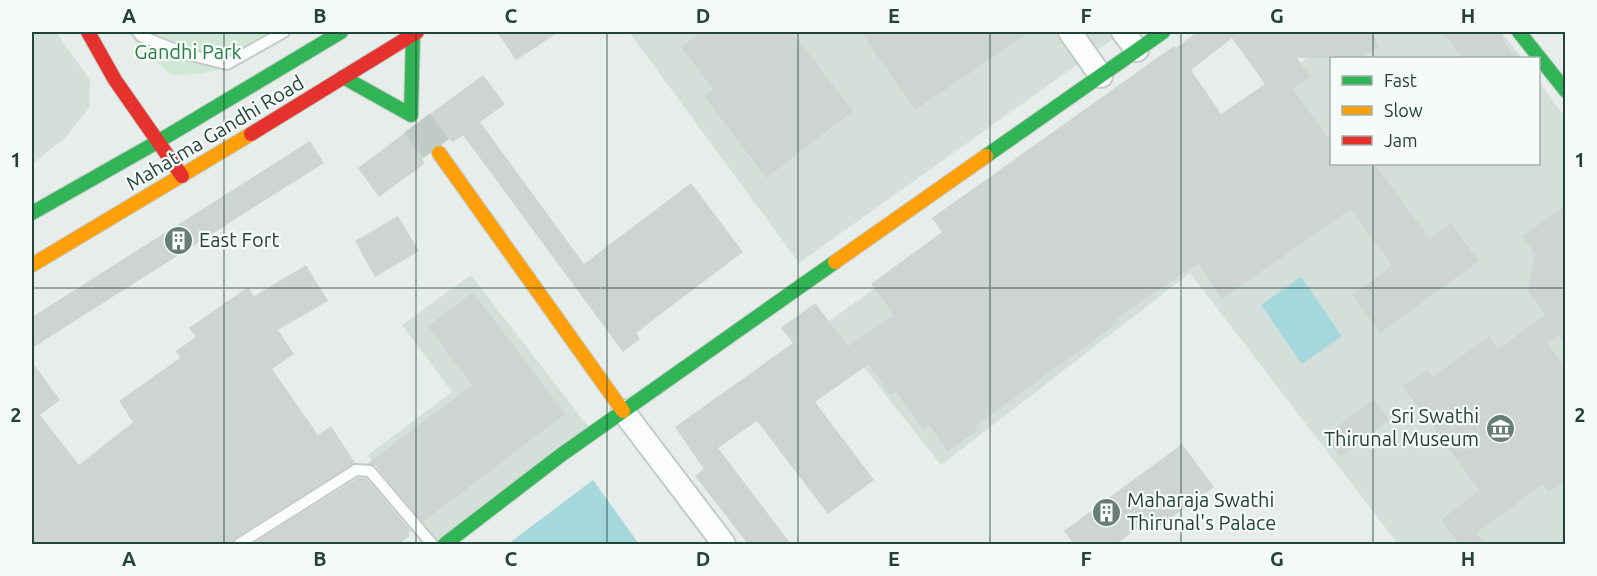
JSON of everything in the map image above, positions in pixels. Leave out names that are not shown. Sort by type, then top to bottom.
[{"type":"street","points":[[88,32],[115,80],[182,176]]},
{"type":"street","name":"Mahatma Gandhi Road","points":[[32,213],[159,141],[341,32]]},
{"type":"street","points":[[1070,32],[1101,76]]},
{"type":"street","points":[[1123,32],[1137,50]]},
{"type":"street","points":[[445,544],[561,455],[1164,32]]},
{"type":"street","points":[[1520,32],[1539,57]]},
{"type":"street","points":[[343,77],[414,119],[415,33]]},
{"type":"street","name":"Mahatma Gandhi Road","points":[[32,266],[415,33]]},
{"type":"street","points":[[1540,58],[1566,91]]},
{"type":"street","points":[[439,153],[623,411],[724,544]]},
{"type":"lane","points":[[138,32],[141,36],[183,53],[228,64],[284,32]]},
{"type":"lane","points":[[239,544],[356,470],[370,471],[432,544]]},
{"type":"shaded area","points":[[32,32],[56,32],[90,80],[89,108],[65,138],[32,164]]},
{"type":"shaded area","points":[[629,32],[1123,32],[799,263]]},
{"type":"shaded area","points":[[1346,32],[1501,32],[1521,57],[1330,57],[1330,165],[1540,165],[1540,82],[1565,117],[1565,544],[1398,544],[1190,273],[941,465],[828,322],[1169,75],[1207,126]]},
{"type":"shaded area","points":[[471,275],[590,429],[434,543],[368,455],[452,392],[402,325]]},
{"type":"green space","name":"Gandhi Park","points":[[126,32],[291,32],[237,66],[200,74],[171,75]]},
{"type":"water","points":[[1301,277],[1342,336],[1302,364],[1261,305]]},
{"type":"water","points":[[593,480],[639,544],[508,544]]},
{"type":"building","points":[[497,32],[559,32],[516,60]]},
{"type":"building","points":[[701,32],[792,32],[853,111],[766,178],[704,96],[713,89],[681,47]]},
{"type":"building","points":[[861,32],[1030,32],[915,110]]},
{"type":"building","points":[[1197,32],[1371,32],[1380,46],[1363,57],[1297,58],[1311,77],[1293,89],[1330,140],[1330,165],[1376,165],[1430,239],[1451,223],[1479,261],[1380,333],[1352,295],[1392,266],[1351,209],[1222,299],[1198,263],[1116,319],[1119,322],[975,426],[978,430],[948,451],[929,425],[923,430],[896,392],[890,395],[869,364],[815,402],[874,480],[828,514],[757,421],[718,448],[791,544],[748,544],[695,476],[704,469],[675,427],[793,343],[781,328],[815,303],[848,346],[894,315],[871,284],[942,232],[932,218],[1174,46],[1176,48]],"holes":[[[1232,38],[1265,84],[1221,114],[1191,70]]]},
{"type":"building","points":[[1443,32],[1501,32],[1505,43],[1516,57],[1461,57]]},
{"type":"building","points":[[483,75],[505,104],[480,122],[584,264],[691,183],[743,252],[636,333],[640,339],[623,352],[463,135],[453,142],[447,137],[438,135],[428,139],[422,146],[421,154],[424,164],[379,197],[358,168],[406,132],[412,133],[420,130],[427,124],[429,115]]},
{"type":"building","name":"East Fort","points":[[310,141],[324,163],[32,348],[32,317]]},
{"type":"building","name":"Sri Swathi Thirunal Museum","points":[[1566,205],[1566,343],[1559,335],[1547,343],[1566,368],[1566,480],[1549,492],[1543,484],[1476,533],[1485,544],[1460,544],[1441,520],[1479,490],[1403,386],[1427,369],[1433,377],[1489,336],[1498,349],[1545,315],[1528,292],[1535,254],[1522,236]]},
{"type":"building","points":[[398,216],[419,251],[375,277],[355,241]]},
{"type":"building","points":[[306,265],[328,301],[278,330],[294,354],[272,369],[318,435],[331,426],[355,463],[235,538],[232,544],[32,544],[32,362],[60,400],[40,415],[79,465],[133,422],[119,401],[180,358],[176,351],[196,337],[189,328],[248,287],[254,296]]},
{"type":"building","points":[[473,292],[565,414],[423,522],[376,466],[368,463],[472,385],[428,326]]},
{"type":"building","points":[[1374,399],[1389,420],[1340,457],[1325,436]]},
{"type":"building","points":[[1182,444],[1214,487],[1161,525],[1154,516],[1116,544],[1074,544],[1064,531]]},
{"type":"building","points":[[358,478],[366,478],[411,531],[408,533],[410,536],[399,544],[252,544]]},
{"type":"tunnel","points":[[417,123],[439,153]]},
{"type":"traffic: fast","points":[[32,213],[159,141],[341,32]]},
{"type":"traffic: fast","points":[[986,156],[1163,32]]},
{"type":"traffic: fast","points":[[1519,32],[1539,57]]},
{"type":"traffic: fast","points":[[343,77],[411,115],[413,34]]},
{"type":"traffic: fast","points":[[1540,58],[1566,91]]},
{"type":"traffic: fast","points":[[445,544],[561,455],[835,262]]},
{"type":"traffic: slow","points":[[32,265],[251,134]]},
{"type":"traffic: slow","points":[[439,153],[623,411]]},
{"type":"traffic: slow","points":[[835,262],[986,156]]},
{"type":"traffic: jam","points":[[88,32],[115,80],[182,176]]},
{"type":"traffic: jam","points":[[251,134],[417,32]]},
{"type":"place","name":"East Fort","points":[[178,240]]},
{"type":"place","name":"Sri Swathi Thirunal Museum","points":[[1500,428]]},
{"type":"place","name":"Maharaja Swathi Thirunal's Palace","points":[[1106,512]]}]
